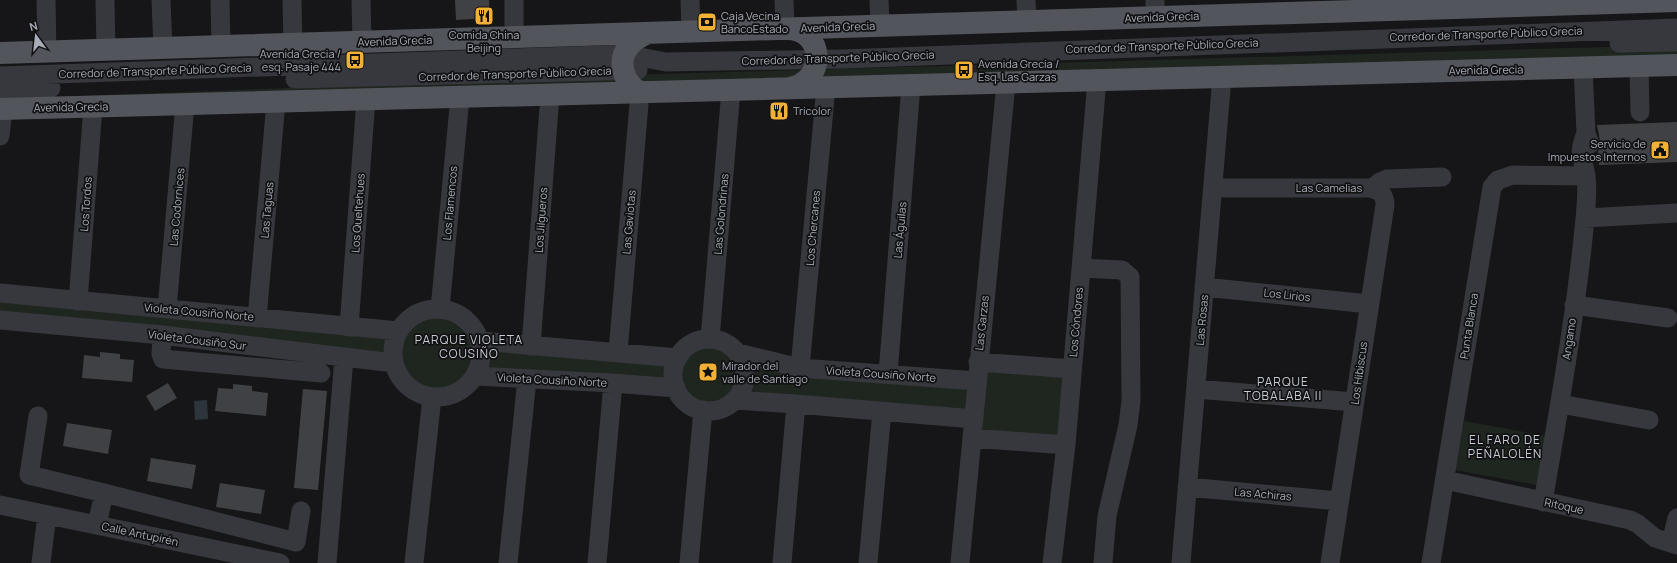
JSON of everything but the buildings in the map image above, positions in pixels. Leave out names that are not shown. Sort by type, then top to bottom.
[{"type":"main road","name":"Avenida Grecia","points":[[0,53],[785,29],[880,25],[1026,10],[1677,1]]},
{"type":"main road","points":[[782,89],[791,88],[804,82],[810,77],[816,62],[814,45],[806,36],[796,30],[785,29]]},
{"type":"main road","points":[[640,92],[628,83],[624,62],[631,44],[648,33]]},
{"type":"main road","name":"Avenida Grecia","points":[[1,102],[93,107],[1677,65]]},
{"type":"street","points":[[46,0],[47,52]]},
{"type":"street","points":[[105,0],[106,50]]},
{"type":"street","points":[[162,0],[163,48]]},
{"type":"street","points":[[220,0],[221,46]]},
{"type":"street","points":[[292,0],[293,44]]},
{"type":"street","points":[[361,0],[362,42]]},
{"type":"street","points":[[514,0],[514,37]]},
{"type":"street","points":[[690,0],[691,31]]},
{"type":"street","points":[[784,0],[785,29]]},
{"type":"street","points":[[879,0],[880,25]]},
{"type":"street","name":"Corredor de Transporte Público Grecia","points":[[816,62],[1677,28]]},
{"type":"street","name":"Corredor de Transporte Público Grecia","points":[[0,76],[624,62],[816,62],[1061,59],[1349,48],[1677,42]]},
{"type":"street","name":"Corredor de Transporte Público Grecia","points":[[1,102],[228,81],[624,62]]},
{"type":"street","points":[[1638,66],[1640,112]]},
{"type":"street","name":"Angamo","points":[[1544,502],[1560,404],[1585,218],[1586,176],[1582,163],[1581,150],[1586,133],[1583,68]]},
{"type":"street","name":"Las Rosas","points":[[1181,563],[1222,77]]},
{"type":"street","name":"Los Cóndores","points":[[1052,563],[1066,445],[1097,80]]},
{"type":"street","name":"Las Garzas","points":[[960,563],[978,362],[1006,83]]},
{"type":"street","name":"Las Águilas","points":[[888,374],[911,85]]},
{"type":"street","name":"Los Chercanes","points":[[800,368],[826,88]]},
{"type":"street","name":"Las Golondrinas","points":[[710,339],[731,90]]},
{"type":"street","name":"Las Gaviotas","points":[[618,352],[640,92]]},
{"type":"street","name":"Los Jilgueros","points":[[532,346],[550,95]]},
{"type":"street","name":"Los Flamencos","points":[[440,309],[460,97]]},
{"type":"street","name":"Los Queltehues","points":[[349,327],[366,99]]},
{"type":"street","points":[[0,136],[1,102]]},
{"type":"street","name":"Las Taguas","points":[[257,318],[276,102]]},
{"type":"street","name":"Las Codornices","points":[[167,309],[185,104]]},
{"type":"street","name":"Los Tordos","points":[[78,301],[93,107]]},
{"type":"street","name":"Punta Blanca","points":[[1432,563],[1492,188],[1498,180],[1513,175],[1586,176]]},
{"type":"street","name":"Las Camelias","points":[[1213,188],[1373,188],[1380,182],[1387,179],[1442,176]]},
{"type":"street","name":"Los Hibiscus","points":[[1330,563],[1385,206],[1384,197],[1379,190],[1373,188]]},
{"type":"street","points":[[1585,218],[1677,213]]},
{"type":"street","points":[[1081,268],[1122,270],[1130,277],[1131,393],[1128,425],[1107,516],[1103,563]]},
{"type":"street","name":"Los Lirios","points":[[1204,287],[1369,304]]},
{"type":"street","name":"Violeta Cousiño Norte","points":[[0,293],[399,331]]},
{"type":"street","points":[[1574,305],[1668,318]]},
{"type":"street","points":[[440,309],[458,314],[472,325],[480,341],[481,359],[475,376],[464,389],[449,396],[432,397],[415,392],[402,380],[394,363],[393,347],[399,331],[416,314],[440,309]]},
{"type":"street","name":"Violeta Cousiño Sur","points":[[0,320],[162,335],[394,363]]},
{"type":"street","points":[[162,335],[161,357],[163,359],[321,373]]},
{"type":"street","points":[[710,339],[721,341],[730,345],[738,353],[743,362],[745,382],[741,392],[735,400],[726,407],[714,410],[703,410],[692,406],[682,398],[676,388],[674,373],[678,358],[683,350],[691,344],[710,339]]},
{"type":"street","points":[[480,341],[678,358]]},
{"type":"street","name":"Violeta Cousiño Norte","points":[[738,353],[800,368],[977,381]]},
{"type":"street","points":[[326,563],[344,358]]},
{"type":"street","points":[[978,362],[1072,369]]},
{"type":"street","name":"Violeta Cousiño Norte","points":[[475,376],[613,383],[676,388]]},
{"type":"street","points":[[508,563],[527,379]]},
{"type":"street","points":[[597,563],[613,383]]},
{"type":"street","points":[[1196,389],[1354,402]]},
{"type":"street","points":[[414,563],[432,397]]},
{"type":"street","points":[[735,400],[974,419]]},
{"type":"street","points":[[782,563],[796,404]]},
{"type":"street","points":[[1560,404],[1649,420]]},
{"type":"street","points":[[689,563],[703,410]]},
{"type":"street","points":[[868,563],[882,411]]},
{"type":"street","points":[[38,416],[29,475],[296,542],[302,511]]},
{"type":"street","points":[[972,438],[1066,445]]},
{"type":"street","name":"Ritoque","points":[[1446,480],[1630,520],[1638,524],[1655,538],[1674,544]]},
{"type":"street","name":"Las Achiras","points":[[1187,487],[1339,501]]},
{"type":"street","points":[[97,525],[104,493]]},
{"type":"street","name":"Calle Antupirén","points":[[0,505],[97,525],[212,556],[280,563]]},
{"type":"street","points":[[41,563],[47,515]]},
{"type":"street","points":[[1674,544],[1677,518]]},
{"type":"shaded area","points":[[1677,45],[1677,58],[6,99],[592,76]]},
{"type":"shaded area","name":"PARQUE VIOLETA COUSIÑO","points":[[0,296],[403,333],[418,319],[438,314],[454,317],[468,327],[476,342],[681,360],[694,348],[707,343],[721,346],[735,356],[981,385],[985,368],[1069,371],[1063,440],[983,431],[982,418],[732,397],[725,402],[710,407],[703,406],[691,399],[680,387],[471,374],[463,383],[446,391],[431,391],[417,387],[411,382],[402,370],[399,362],[0,318]]},
{"type":"shaded area","points":[[207,400],[208,419],[195,420],[194,401]]},
{"type":"shaded area","points":[[1464,421],[1546,436],[1537,485],[1455,470]]},
{"type":"place","name":"Comida China Beijing","points":[[484,16]]},
{"type":"place","name":"Caja Vecina BancoEstado","points":[[707,22]]},
{"type":"place","name":"Avenida Grecia / esq. Pasaje 444","points":[[355,60]]},
{"type":"place","name":"Avenida Grecia / Esq. Las Garzas","points":[[964,70]]},
{"type":"place","name":"Tricolor","points":[[779,111]]},
{"type":"place","name":"Servicio de Impuestos Internos","points":[[1660,150]]},
{"type":"place","name":"Mirador del valle de Santiago","points":[[708,372]]},
{"type":"district","name":"PARQUE VIOLETA COUSIÑO","points":[[469,347]]},
{"type":"district","name":"PARQUE TOBALABA II","points":[[1283,389]]},
{"type":"district","name":"EL FARO DE PEÑALOLÉN","points":[[1505,447]]}]
